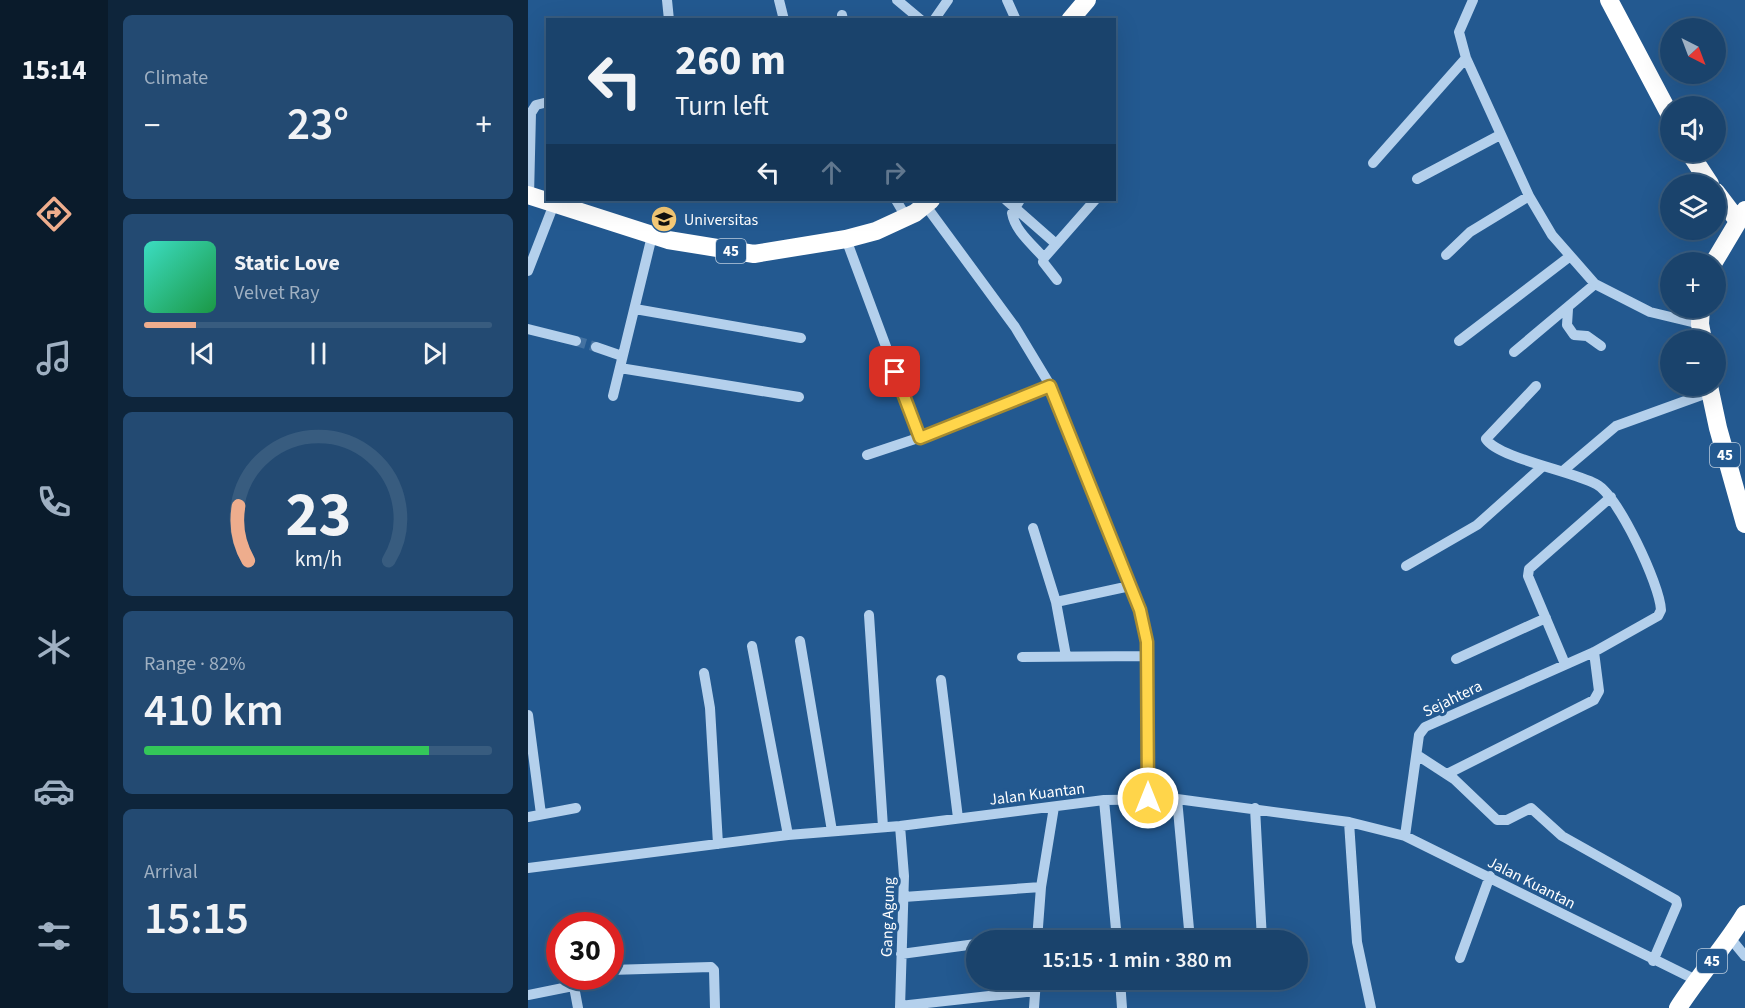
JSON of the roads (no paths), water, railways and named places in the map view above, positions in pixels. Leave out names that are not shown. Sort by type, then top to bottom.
[{"type":"highway","points":[[1072,18],[1088,0]]},
{"type":"highway","points":[[1609,0],[1660,96]]},
{"type":"highway","name":"45","points":[[529,196],[690,246],[754,254],[846,239],[876,231],[929,203]]},
{"type":"highway","points":[[1721,252],[1743,223],[1726,203]]},
{"type":"highway","name":"45","points":[[1711,396],[1745,524]]},
{"type":"highway","name":"45","points":[[1678,1008],[1696,980],[1731,939],[1745,914]]},
{"type":"street","points":[[667,0],[669,18]]},
{"type":"street","points":[[779,0],[783,18]]},
{"type":"street","points":[[897,0],[919,18]]},
{"type":"street","points":[[935,18],[948,0]]},
{"type":"street","points":[[1007,0],[1015,18]]},
{"type":"street","points":[[1473,0],[1459,32],[1466,58],[1529,196],[1569,257],[1595,284],[1650,312],[1701,324]]},
{"type":"street","points":[[1373,163],[1466,58]]},
{"type":"street","points":[[529,196],[531,112],[536,105],[546,102]]},
{"type":"street","points":[[1417,179],[1500,135]]},
{"type":"street","points":[[1446,255],[1470,232],[1529,196]]},
{"type":"street","points":[[897,201],[906,217]]},
{"type":"street","points":[[1057,280],[1043,262],[1044,258],[1094,201]]},
{"type":"street","points":[[1013,202],[1055,243]]},
{"type":"street","points":[[1013,202],[1012,213],[1017,229],[1044,258]]},
{"type":"street","points":[[929,203],[1015,327],[1050,386],[1142,618],[1147,656],[1148,798]]},
{"type":"street","points":[[528,271],[554,204]]},
{"type":"street","points":[[613,396],[652,236]]},
{"type":"street","points":[[846,239],[920,438]]},
{"type":"street","points":[[1459,341],[1569,257]]},
{"type":"street","points":[[1514,352],[1595,284]]},
{"type":"street","points":[[634,309],[801,338]]},
{"type":"street","points":[[1568,309],[1567,325],[1574,335],[1587,336],[1601,346]]},
{"type":"street","points":[[528,329],[576,341]]},
{"type":"street","points":[[596,347],[622,356]]},
{"type":"street","points":[[620,368],[799,397]]},
{"type":"street","points":[[867,455],[920,438],[1050,386]]},
{"type":"street","points":[[1536,387],[1486,439],[1494,447],[1543,466],[1564,470],[1599,485],[1611,497],[1529,569],[1528,576],[1565,664]]},
{"type":"street","points":[[1564,470],[1616,426],[1691,396]]},
{"type":"street","points":[[1406,566],[1477,525],[1543,466]]},
{"type":"street","name":"Sejahtera","points":[[1405,836],[1419,735],[1433,721],[1594,652],[1658,616],[1661,610],[1639,546],[1611,497]]},
{"type":"street","points":[[1032,528],[1056,602],[1066,657]]},
{"type":"street","points":[[1056,602],[1130,586]]},
{"type":"street","points":[[869,615],[883,827]]},
{"type":"street","points":[[1456,659],[1546,618]]},
{"type":"street","points":[[800,641],[832,831]]},
{"type":"street","points":[[752,646],[788,835]]},
{"type":"street","points":[[1447,774],[1594,700],[1599,691],[1594,652]]},
{"type":"street","points":[[1022,657],[1147,656]]},
{"type":"street","points":[[704,673],[711,708],[718,844]]},
{"type":"street","points":[[941,680],[958,818]]},
{"type":"street","points":[[528,715],[530,749],[541,814]]},
{"type":"street","points":[[1417,755],[1447,774],[1497,820],[1507,820],[1526,808],[1531,808],[1562,836],[1676,900],[1677,905],[1653,961]]},
{"type":"street","points":[[1177,799],[1189,930]]},
{"type":"street","name":"Jalan Kuantan","points":[[528,868],[788,835],[900,826],[1104,800],[1177,799],[1348,822],[1405,836],[1490,876],[1653,961],[1696,980]]},
{"type":"street","points":[[1104,800],[1116,930]]},
{"type":"street","points":[[1038,930],[1041,887],[1054,807]]},
{"type":"street","points":[[528,817],[576,808]]},
{"type":"street","points":[[1255,808],[1261,930]]},
{"type":"street","points":[[1348,822],[1357,942],[1367,1007]]},
{"type":"street","name":"Gang Agung","points":[[900,826],[904,897],[900,1007]]},
{"type":"street","points":[[1460,958],[1490,876]]},
{"type":"street","points":[[904,897],[1041,887]]},
{"type":"street","points":[[1731,939],[1745,956]]},
{"type":"street","points":[[901,954],[966,945]]},
{"type":"street","points":[[624,970],[711,967],[714,970],[715,1008]]},
{"type":"street","points":[[528,995],[546,989]]},
{"type":"street","points":[[574,990],[578,1008]]},
{"type":"street","points":[[900,1007],[1005,990]]},
{"type":"street","points":[[1034,1008],[1036,990]]},
{"type":"street","points":[[1121,990],[1122,1008]]},
{"type":"tunnel","points":[[576,341],[596,347]]},
{"type":"place","name":"Universitas","points":[[664,219]]}]
